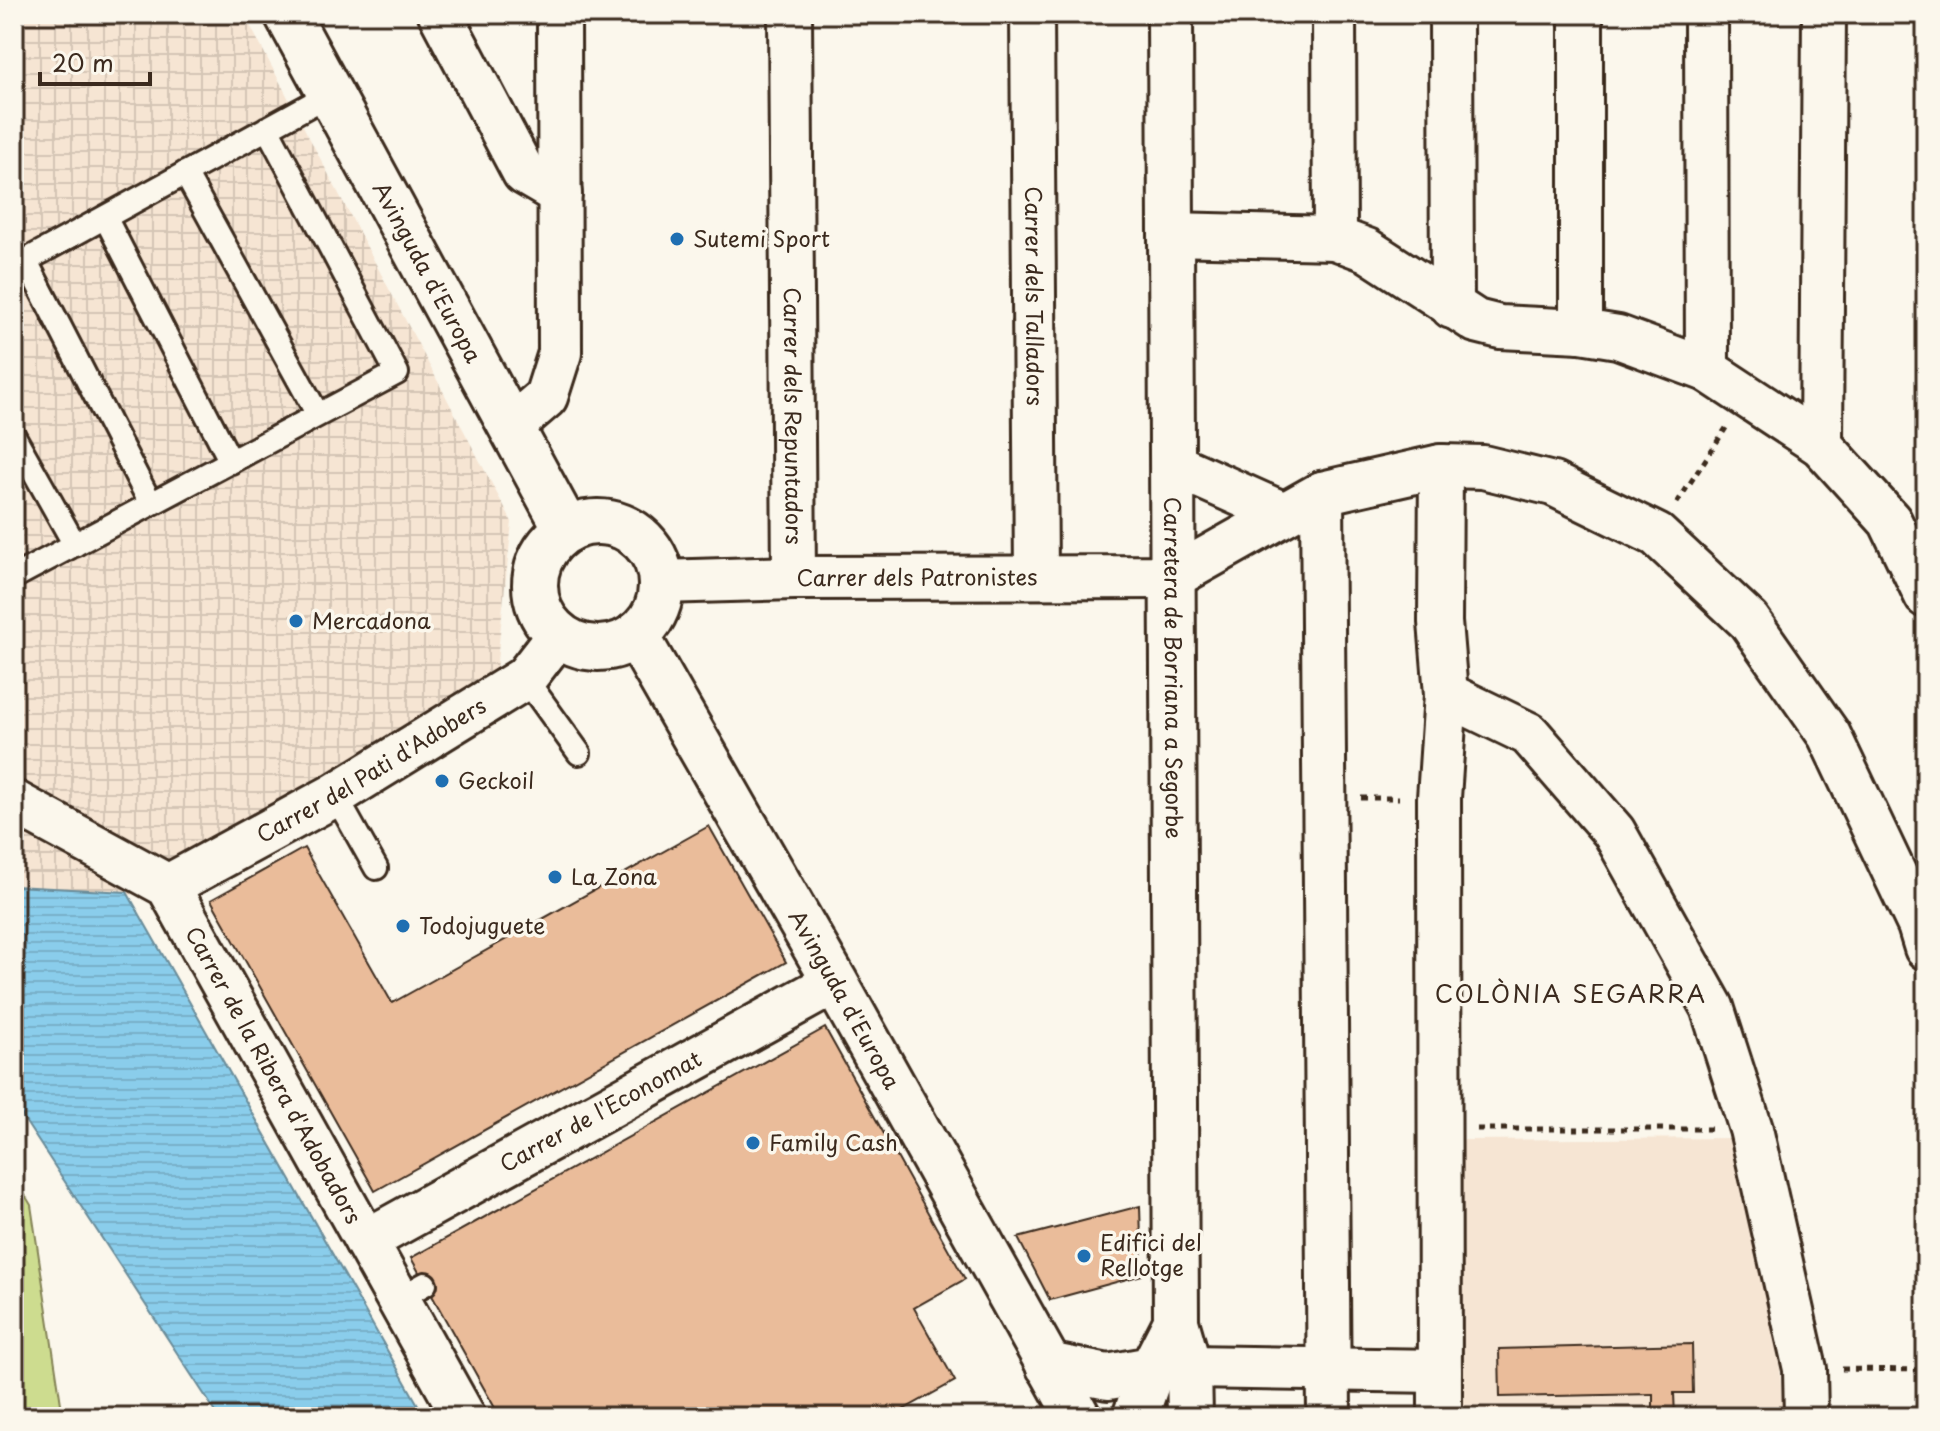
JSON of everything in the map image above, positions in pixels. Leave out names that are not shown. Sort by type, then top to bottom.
[{"type":"main road","name":"Avinguda d'Europa","points":[[287,14],[567,530]]},
{"type":"main road","name":"Carretera de Borriana a Segorbe","points":[[1170,14],[1176,1322],[1170,1368]]},
{"type":"main road","points":[[586,522],[608,522],[629,529],[646,543],[657,561],[661,582],[659,603],[650,620],[636,635],[618,644],[598,648],[577,644],[559,634],[545,619],[536,601],[535,580],[539,560],[550,543],[567,530],[586,522]]},
{"type":"main road","name":"Avinguda d'Europa","points":[[636,635],[835,982],[1078,1417]]},
{"type":"main road","name":"Avinguda d'Europa","points":[[1048,1365],[1107,1417]]},
{"type":"main road","points":[[1048,1365],[1108,1377],[1170,1368]]},
{"type":"main road","points":[[1135,1417],[1170,1368]]},
{"type":"main road","points":[[1170,1368],[1190,1417]]},
{"type":"street","points":[[440,14],[524,173],[560,194]]},
{"type":"street","points":[[511,427],[546,397],[560,353],[559,14]]},
{"type":"street","name":"Carrer dels Repuntadors","points":[[790,14],[794,578]]},
{"type":"street","name":"Carrer dels Talladors","points":[[1032,14],[1036,577]]},
{"type":"street","points":[[1334,14],[1335,238]]},
{"type":"street","points":[[1451,14],[1452,307]]},
{"type":"street","points":[[1581,14],[1581,331]]},
{"type":"street","points":[[1706,14],[1707,370]]},
{"type":"street","points":[[1821,445],[1824,14]]},
{"type":"street","points":[[1171,234],[1335,238],[1367,250],[1476,321],[1500,327],[1581,331],[1618,337],[1707,370],[1821,445],[1890,521],[1926,596]]},
{"type":"street","points":[[1172,464],[1284,514]]},
{"type":"street","points":[[1440,1417],[1439,798],[1446,694],[1440,622],[1441,466]]},
{"type":"street","points":[[1173,577],[1322,493],[1441,466],[1483,467],[1553,484],[1657,535],[1749,621],[1829,735],[1919,925],[1926,948]]},
{"type":"street","points":[[1322,493],[1329,1417]]},
{"type":"street","name":"Carrer dels Patronistes","points":[[661,582],[794,578],[1173,577]]},
{"type":"street","name":"Carrer del Pati d'Adobers","points":[[168,886],[335,795],[525,678],[559,634]]},
{"type":"street","points":[[1446,694],[1529,734],[1614,832],[1712,1007],[1751,1129],[1805,1369],[1806,1417]]},
{"type":"street","points":[[14,802],[168,886]]},
{"type":"street","name":"Carrer de la Ribera d'Adobadors","points":[[168,886],[366,1241],[412,1292],[464,1417]]},
{"type":"street","name":"Carrer de l'Economat","points":[[366,1241],[835,982]]},
{"type":"street","points":[[1170,1368],[1440,1371]]},
{"type":"lane","points":[[151,504],[20,264],[330,94]]},
{"type":"lane","points":[[14,577],[397,373],[267,128]]},
{"type":"lane","points":[[185,173],[318,415]]},
{"type":"lane","points":[[105,217],[231,462]]},
{"type":"lane","points":[[14,436],[75,545]]},
{"type":"lane","points":[[525,678],[579,753]]},
{"type":"lane","points":[[335,795],[376,868]]},
{"type":"path","points":[[1657,535],[1747,395]]},
{"type":"path","points":[[1324,798],[1439,798]]},
{"type":"path","points":[[1440,1129],[1751,1129]]},
{"type":"path","points":[[1805,1369],[1926,1370]]},
{"type":"shaded area","points":[[14,14],[244,14],[512,522],[495,680],[127,897],[14,889]]},
{"type":"shaded area","points":[[1737,1138],[1780,1369],[1783,1417],[1463,1417],[1463,1140]]},
{"type":"green space","points":[[14,1177],[31,1205],[63,1417],[14,1417]]},
{"type":"water","points":[[14,886],[127,892],[425,1417],[219,1417],[14,1104]]},
{"type":"building","points":[[709,826],[786,962],[375,1191],[211,900],[304,848],[392,1003]]},
{"type":"building","name":"Family Cash","points":[[825,1028],[965,1279],[914,1308],[955,1381],[890,1417],[500,1417],[411,1258]]},
{"type":"building","name":"Edifici del Rellotge","points":[[1140,1206],[1142,1275],[1050,1300],[1018,1238]]},
{"type":"building","points":[[1692,1344],[1693,1393],[1674,1393],[1675,1417],[1653,1417],[1653,1394],[1500,1397],[1499,1349]]},
{"type":"place","name":"Sutemi Sport","points":[[677,239]]},
{"type":"place","name":"Mercadona","points":[[296,621]]},
{"type":"place","name":"Geckoil","points":[[442,781]]},
{"type":"place","name":"La Zona","points":[[555,877]]},
{"type":"place","name":"Todojuguete","points":[[403,926]]},
{"type":"place","name":"Family Cash","points":[[753,1143]]},
{"type":"place","name":"Edifici del Rellotge","points":[[1084,1256]]},
{"type":"district","name":"COLÒNIA SEGARRA","points":[[1571,995]]}]
